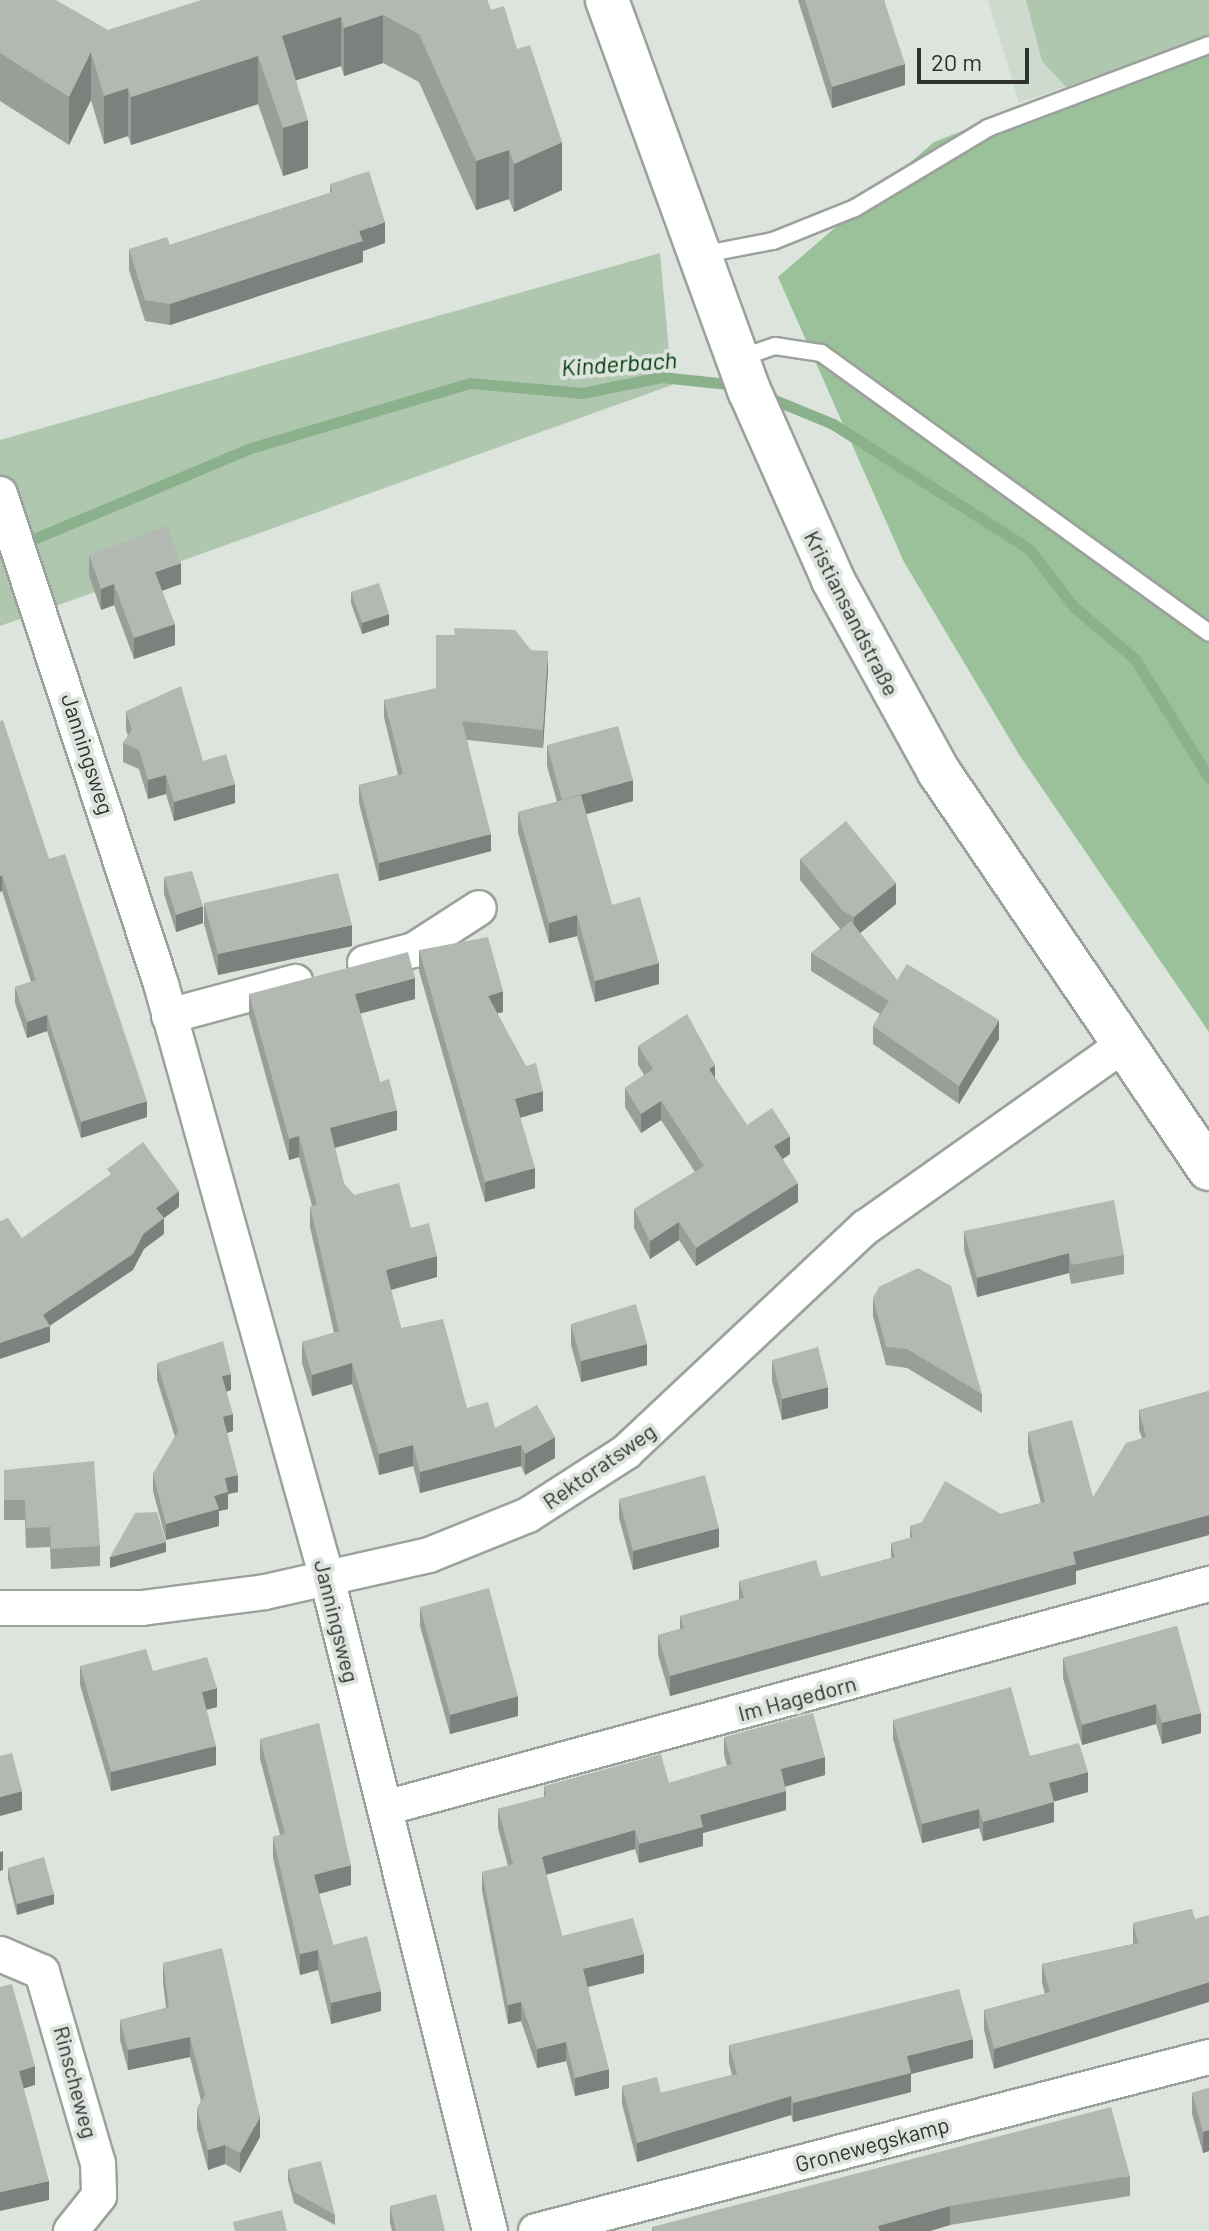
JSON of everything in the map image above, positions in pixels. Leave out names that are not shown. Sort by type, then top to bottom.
[{"type":"street","name":"Kristiansandstraße","points":[[607,0],[699,255],[741,354],[766,431],[827,568],[910,723],[1209,1169]]},
{"type":"street","name":"Janningsweg","points":[[3,503],[35,592],[169,1016],[327,1578],[490,2231]]},
{"type":"street","points":[[169,1016],[414,950],[479,908]]},
{"type":"street","name":"Rektoratsweg","points":[[0,1608],[142,1608],[327,1578],[476,1539],[576,1487],[668,1415],[856,1235],[1124,1044]]},
{"type":"street","name":"Im Hagedorn","points":[[385,1808],[1209,1584]]},
{"type":"street","name":"Rinscheweg","points":[[0,1954],[42,1972],[52,1992],[98,2163],[99,2196],[71,2231]]},
{"type":"street","name":"Gronewegskamp","points":[[536,2231],[1209,2057]]},
{"type":"lane","points":[[699,255],[773,241],[855,208],[988,128],[1209,45]]},
{"type":"lane","points":[[741,354],[775,346],[821,353],[1209,633]]},
{"type":"shaded area","points":[[988,0],[1209,0],[1209,36],[1019,103]]},
{"type":"green space","points":[[1026,0],[1209,0],[1209,36],[1066,87],[1042,61]]},
{"type":"green space","points":[[1209,36],[1209,1032],[1020,756],[904,562],[778,277],[934,142]]},
{"type":"green space","points":[[660,253],[672,385],[0,626],[0,440]]},
{"type":"building","points":[[0,0],[56,0],[108,30],[201,0],[487,0],[491,10],[504,6],[517,49],[530,45],[562,142],[514,164],[509,150],[476,161],[419,34],[383,15],[344,28],[341,17],[282,36],[308,120],[283,128],[258,56],[131,97],[128,88],[104,96],[91,52],[69,97],[0,53]]},
{"type":"building","points":[[805,0],[884,0],[905,64],[832,87]]},
{"type":"building","points":[[369,171],[385,222],[359,231],[363,241],[170,304],[145,300],[129,249],[167,237],[170,245],[332,192],[330,184]]},
{"type":"building","points":[[167,526],[181,563],[155,572],[175,624],[134,638],[114,584],[101,589],[89,555]]},
{"type":"building","points":[[379,583],[389,614],[362,623],[351,592]]},
{"type":"building","points":[[454,628],[515,630],[531,650],[548,651],[543,730],[462,721],[491,834],[379,863],[359,785],[403,774],[384,700],[436,688],[436,635],[455,635]]},
{"type":"building","points":[[181,686],[203,761],[226,754],[235,784],[174,802],[166,775],[148,780],[139,750],[123,743],[132,730],[126,711]]},
{"type":"building","points":[[3,720],[49,859],[65,854],[147,1101],[81,1122],[47,1015],[27,1022],[15,987],[36,980],[0,876],[0,721]]},
{"type":"building","points":[[618,726],[633,780],[562,800],[547,745]]},
{"type":"building","points":[[581,795],[612,905],[640,897],[659,963],[595,981],[577,915],[549,923],[518,812]]},
{"type":"building","points":[[846,821],[896,883],[854,917],[843,911],[800,859]]},
{"type":"building","points":[[192,871],[203,906],[176,915],[164,877]]},
{"type":"building","points":[[338,873],[352,925],[218,954],[204,903]]},
{"type":"building","points":[[851,921],[897,980],[907,964],[999,1020],[959,1086],[873,1026],[889,1001],[811,953]]},
{"type":"building","points":[[488,937],[503,991],[488,996],[526,1066],[536,1063],[543,1091],[515,1099],[535,1168],[485,1182],[419,950]]},
{"type":"building","points":[[408,952],[415,978],[355,994],[380,1082],[389,1079],[397,1110],[330,1128],[344,1184],[354,1195],[399,1183],[411,1228],[429,1223],[437,1256],[386,1270],[401,1328],[443,1319],[467,1408],[488,1402],[495,1428],[537,1405],[555,1437],[525,1454],[521,1445],[420,1472],[413,1445],[379,1454],[352,1363],[312,1375],[302,1342],[339,1331],[310,1206],[317,1205],[299,1136],[289,1139],[249,994]]},
{"type":"building","points":[[687,1014],[715,1065],[709,1069],[747,1125],[772,1108],[790,1136],[774,1146],[798,1183],[696,1248],[679,1222],[650,1241],[634,1209],[704,1166],[661,1101],[641,1114],[625,1088],[653,1069],[638,1046]]},
{"type":"building","points":[[143,1142],[179,1191],[156,1208],[164,1218],[144,1233],[133,1254],[43,1315],[50,1326],[0,1343],[0,1221],[8,1218],[22,1238],[111,1174],[107,1169]]},
{"type":"building","points":[[1114,1200],[1124,1255],[1071,1265],[1069,1253],[977,1278],[964,1231]]},
{"type":"building","points":[[918,1268],[951,1286],[982,1394],[907,1349],[886,1347],[873,1298],[879,1287]]},
{"type":"building","points":[[636,1304],[647,1344],[581,1361],[571,1324]]},
{"type":"building","points":[[223,1341],[231,1374],[222,1376],[233,1414],[223,1417],[238,1475],[225,1478],[228,1492],[214,1496],[219,1509],[166,1524],[153,1474],[178,1431],[157,1363]]},
{"type":"building","points":[[818,1347],[828,1387],[782,1399],[772,1360]]},
{"type":"building","points":[[1209,1391],[1209,1515],[1073,1552],[1076,1564],[670,1676],[658,1635],[684,1628],[680,1616],[744,1598],[739,1581],[816,1560],[821,1577],[895,1557],[891,1543],[913,1537],[910,1526],[922,1522],[945,1481],[1001,1514],[1045,1502],[1028,1432],[1072,1420],[1093,1497],[1126,1443],[1146,1437],[1139,1410]]},
{"type":"building","points":[[94,1461],[100,1546],[51,1549],[50,1527],[26,1528],[25,1500],[4,1500],[4,1470]]},
{"type":"building","points":[[705,1475],[719,1528],[633,1551],[619,1499]]},
{"type":"building","points":[[157,1512],[166,1542],[110,1557],[135,1513]]},
{"type":"building","points":[[489,1588],[518,1696],[450,1715],[420,1607]]},
{"type":"building","points":[[1177,1626],[1201,1713],[1162,1723],[1156,1704],[1082,1725],[1063,1658]]},
{"type":"building","points":[[146,1649],[153,1671],[207,1657],[217,1688],[202,1692],[216,1746],[111,1772],[80,1666]]},
{"type":"building","points":[[1011,1687],[1030,1756],[1079,1743],[1088,1772],[1049,1783],[1054,1802],[983,1822],[979,1809],[922,1824],[893,1720]]},
{"type":"building","points":[[813,1713],[825,1757],[781,1769],[786,1791],[700,1815],[703,1827],[681,1833],[639,1844],[635,1830],[542,1857],[562,1936],[633,1918],[644,1954],[583,1969],[609,2069],[575,2078],[566,2042],[537,2049],[521,2002],[508,2005],[482,1872],[513,1864],[498,1809],[546,1796],[544,1786],[661,1754],[669,1783],[732,1764],[724,1737]]},
{"type":"building","points":[[319,1723],[351,1865],[314,1875],[333,1945],[367,1936],[381,1991],[331,2003],[318,1950],[300,1954],[273,1837],[285,1834],[260,1739]]},
{"type":"building","points":[[12,1753],[22,1791],[0,1797],[0,1756]]},
{"type":"building","points":[[44,1857],[54,1894],[17,1904],[8,1868]]},
{"type":"building","points":[[1192,1909],[1195,1919],[1209,1915],[1209,1982],[994,2049],[984,2010],[1050,1992],[1042,1964],[1138,1943],[1133,1923]]},
{"type":"building","points":[[222,1948],[260,2117],[240,2153],[225,2145],[208,2150],[197,2109],[205,2095],[190,2037],[128,2050],[120,2020],[169,2007],[163,1963]]},
{"type":"building","points":[[12,1984],[35,2066],[19,2071],[49,2181],[0,2192],[0,1987]]},
{"type":"building","points":[[959,1989],[973,2039],[907,2056],[911,2073],[793,2103],[791,2096],[637,2143],[622,2086],[657,2077],[661,2093],[737,2074],[729,2045]]},
{"type":"building","points":[[1209,2088],[1209,2130],[1203,2132],[1192,2093]]},
{"type":"building","points":[[1111,2107],[1130,2176],[950,2206],[878,2226],[880,2231],[653,2231],[652,2227]]},
{"type":"building","points":[[321,2161],[335,2215],[294,2192],[288,2169]]},
{"type":"building","points":[[436,2194],[445,2231],[396,2231],[390,2206]]},
{"type":"building","points":[[282,2210],[287,2231],[235,2231],[233,2222]]},
{"type":"waterway","name":"Kinderbach","points":[[0,553],[254,447],[470,383],[582,393],[661,377],[738,385]]},
{"type":"waterway","name":"Kinderbach","points":[[765,396],[833,424],[1029,549],[1074,607],[1135,659],[1209,778]]}]
